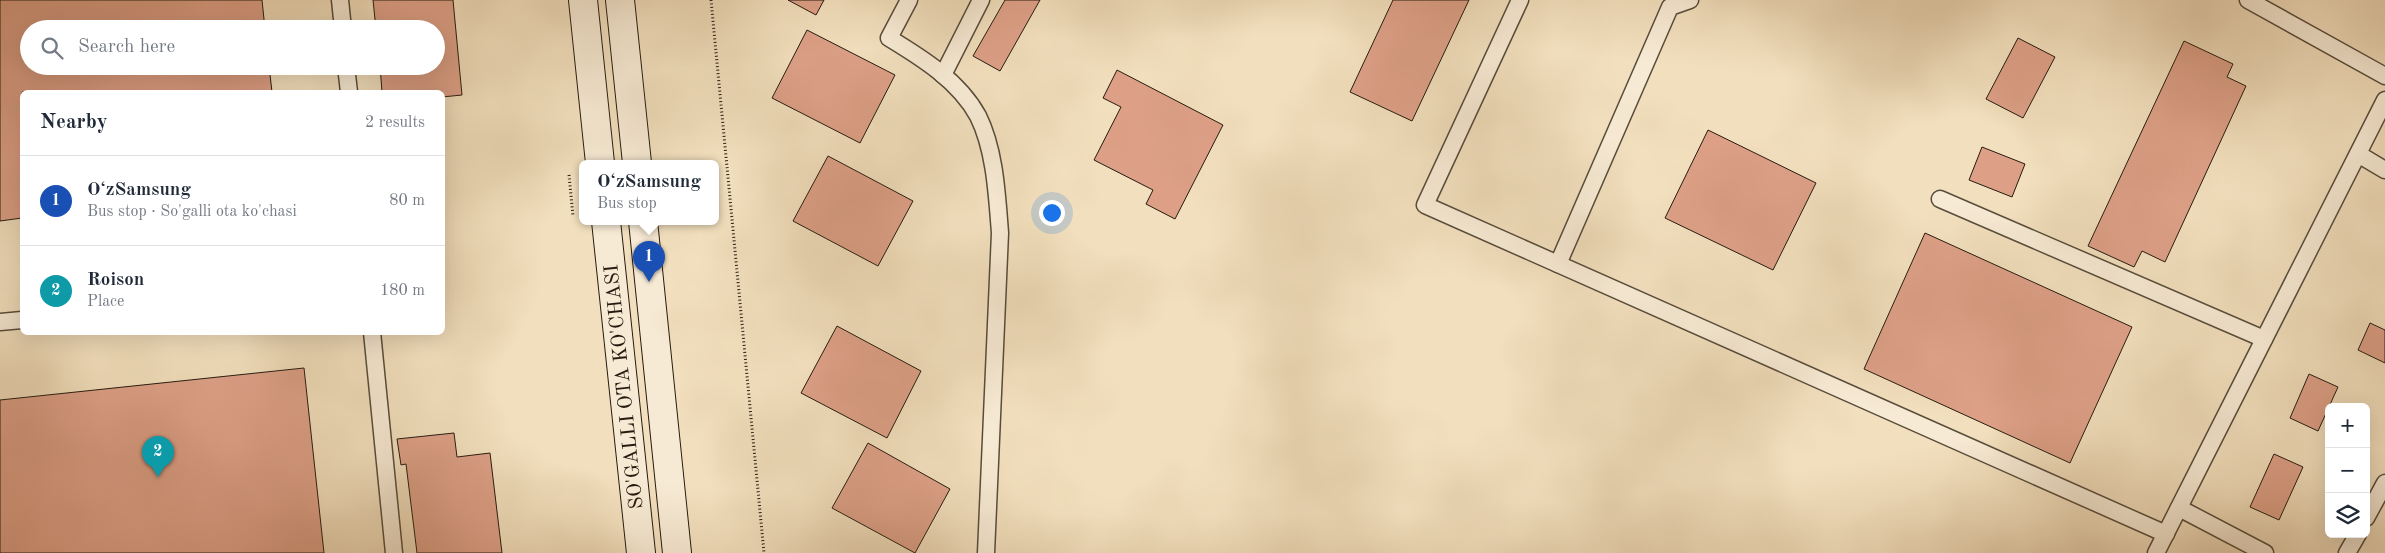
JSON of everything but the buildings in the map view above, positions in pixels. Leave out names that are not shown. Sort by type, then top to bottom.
[{"type":"main road","points":[[583,0],[600,160]]},
{"type":"main road","points":[[620,0],[637,160]]},
{"type":"main road","name":"SO'GALLI OTA KO'CHASI","points":[[606,225],[641,553]]},
{"type":"main road","name":"SO'GALLI OTA KO'CHASI","points":[[643,225],[677,553]]},
{"type":"lane","points":[[340,0],[342,20]]},
{"type":"lane","points":[[909,0],[889,38],[943,75],[962,94],[978,116],[990,160],[1000,232],[986,553]]},
{"type":"lane","points":[[943,75],[981,0]]},
{"type":"lane","points":[[1520,0],[1425,205],[2166,534]]},
{"type":"lane","points":[[1558,264],[1670,7],[1690,0]]},
{"type":"lane","points":[[2248,0],[2385,76]]},
{"type":"lane","points":[[347,75],[349,90]]},
{"type":"lane","points":[[2156,553],[2385,100]]},
{"type":"lane","points":[[2358,154],[2385,170]]},
{"type":"lane","points":[[1940,199],[2264,339]]},
{"type":"lane","points":[[0,322],[20,320]]},
{"type":"lane","points":[[372,335],[394,553]]},
{"type":"lane","points":[[2370,511],[2385,484]]},
{"type":"lane","points":[[2179,508],[2259,552]]},
{"type":"lane","points":[[2348,553],[2356,538]]},
{"type":"path","points":[[711,0],[764,553]]},
{"type":"place","name":"OʻzSamsung","points":[[649,282]]},
{"type":"place","name":"Roison","points":[[158,477]]}]
